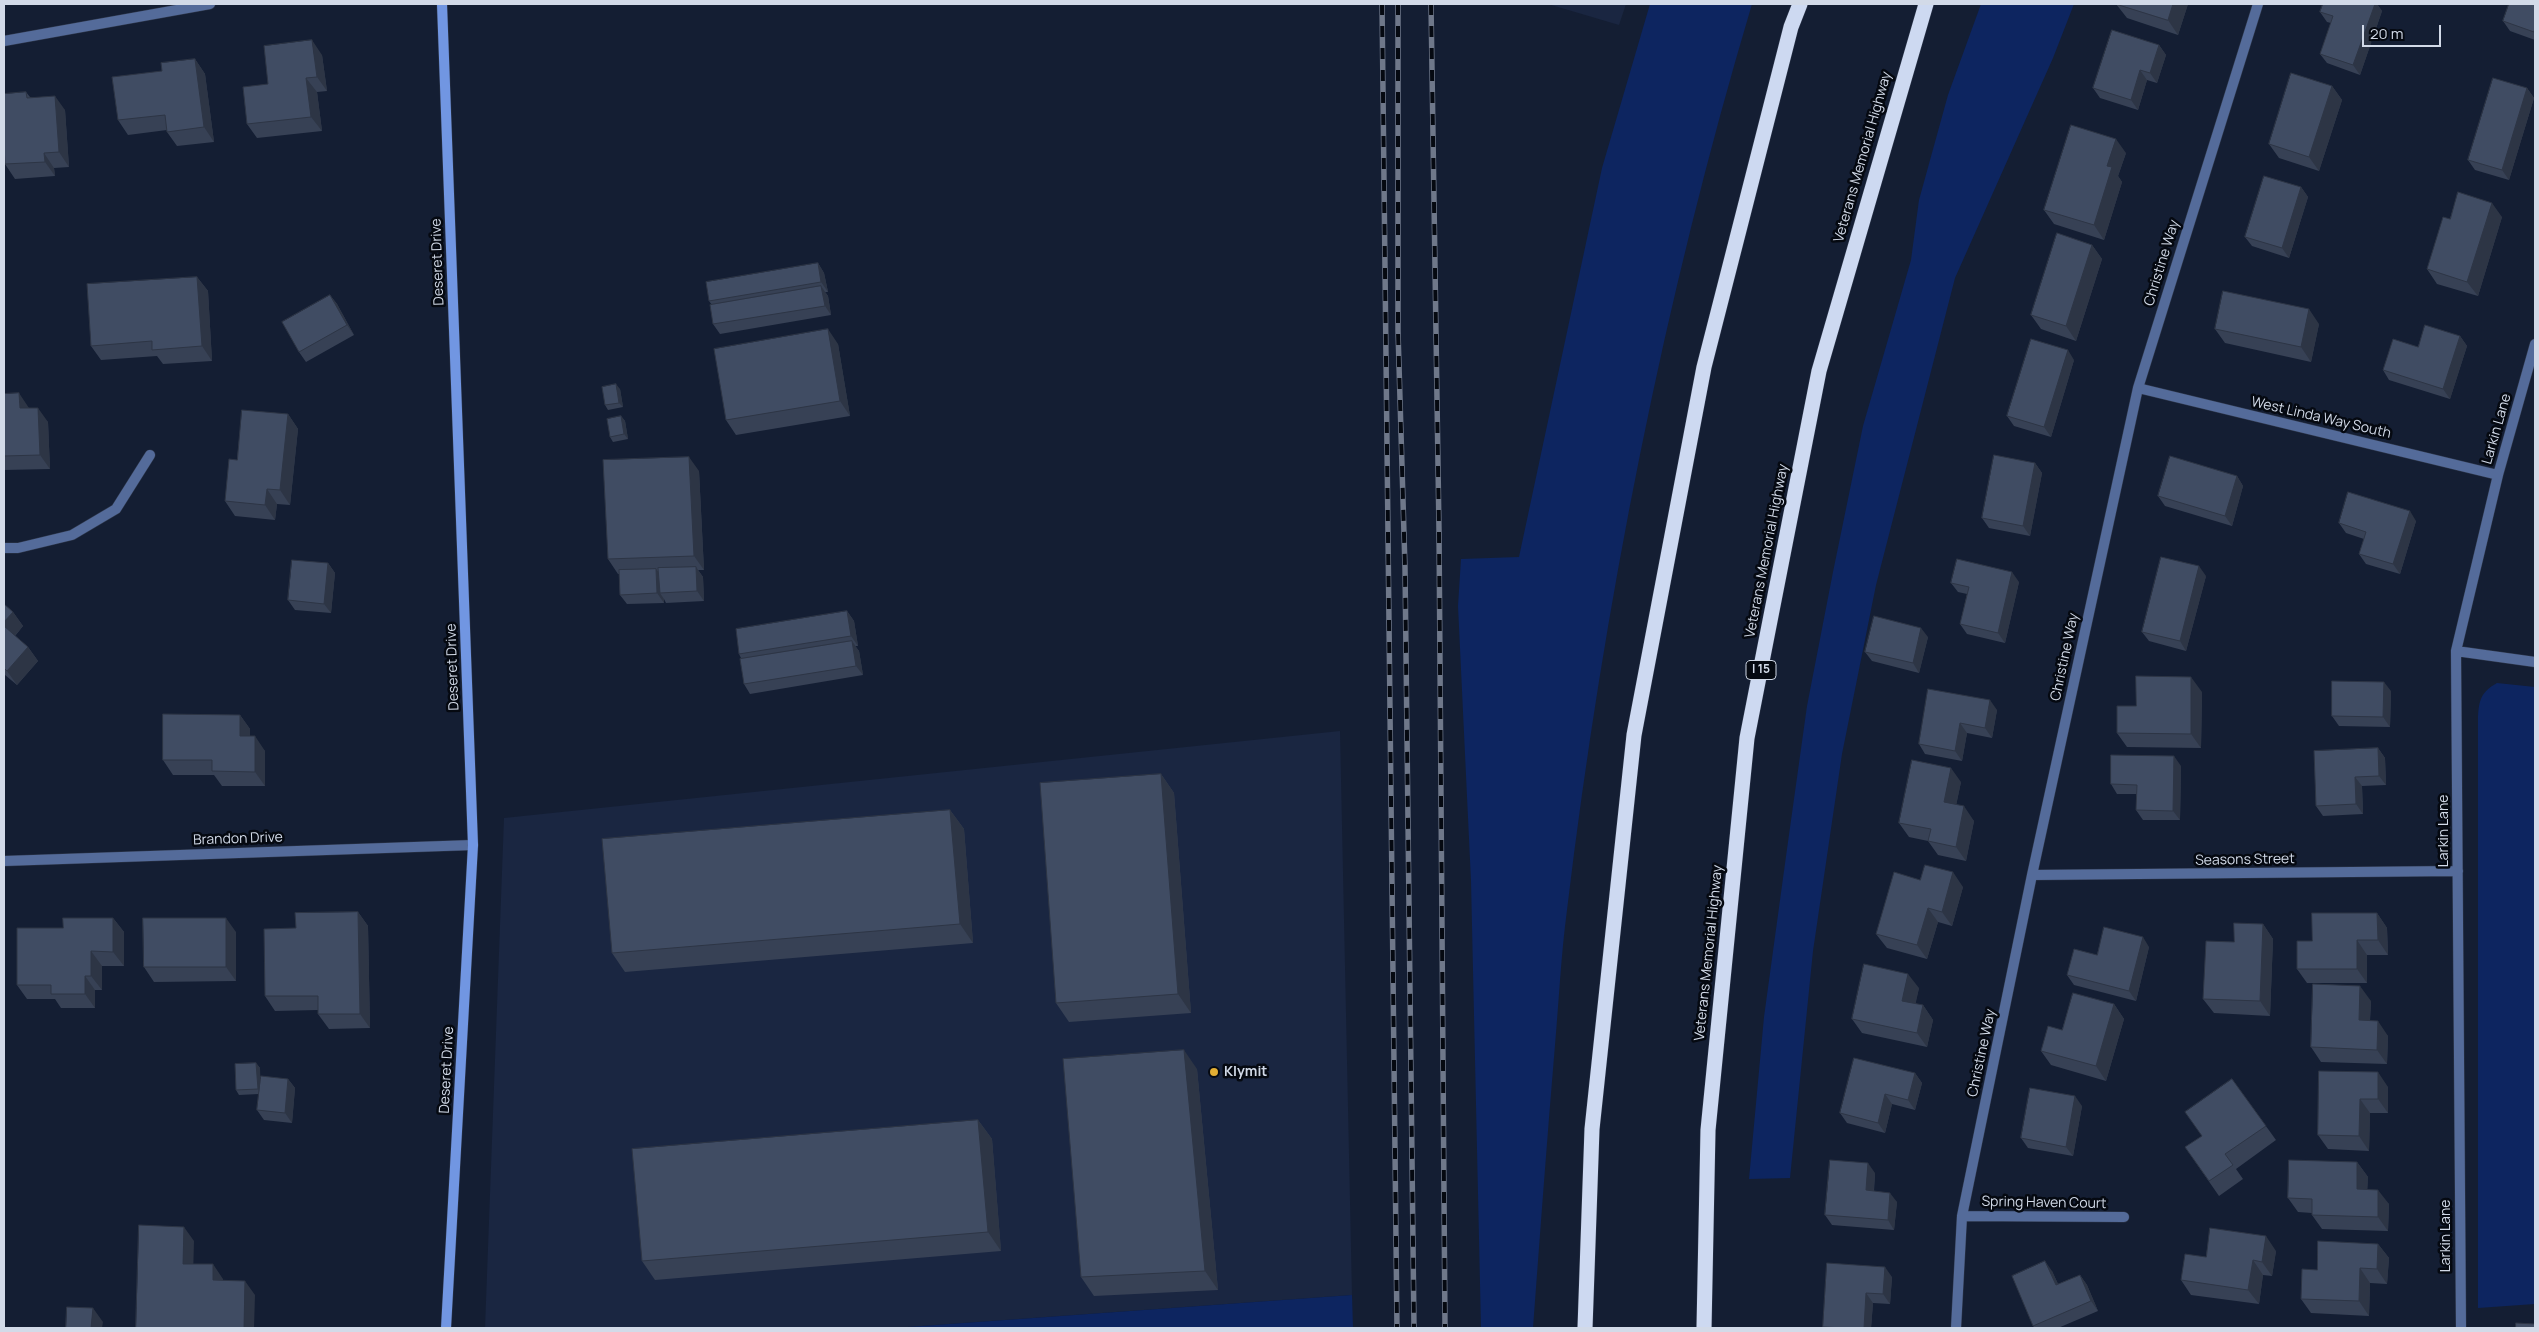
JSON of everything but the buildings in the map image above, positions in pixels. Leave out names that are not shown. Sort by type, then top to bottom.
[{"type":"highway","points":[[1585,1328],[1592,1129],[1634,735],[1704,367],[1791,27],[1799,4]]},
{"type":"highway","name":"Veterans Memorial Highway","points":[[1704,1328],[1708,1130],[1748,738],[1819,371],[1917,28],[1927,4]]},
{"type":"street","points":[[4,40],[208,4]]},
{"type":"street","name":"Deseret Drive","points":[[442,4],[474,845],[446,1328]]},
{"type":"street","name":"Christine Way","points":[[1956,1328],[1962,1216],[2032,875],[2138,388],[2258,4]]},
{"type":"street","name":"Larkin Lane","points":[[2460,1328],[2456,651],[2498,475],[2535,344]]},
{"type":"street","name":"West Linda Way South","points":[[2138,388],[2498,475]]},
{"type":"street","points":[[4,548],[18,548],[72,535],[116,509],[150,455]]},
{"type":"street","points":[[2456,651],[2535,662]]},
{"type":"street","name":"Brandon Drive","points":[[4,861],[474,845]]},
{"type":"street","name":"Seasons Street","points":[[2032,875],[2458,871]]},
{"type":"street","name":"Spring Haven Court","points":[[1962,1216],[2124,1218]]},
{"type":"shaded area","points":[[1548,4],[1626,4],[1619,25]]},
{"type":"shaded area","points":[[1650,4],[1752,4],[1720,115],[1691,227],[1665,340],[1640,453],[1599,681],[1563,944],[1533,1328],[1481,1328],[1471,881],[1458,606],[1461,559],[1519,557],[1602,168]]},
{"type":"shaded area","points":[[1981,4],[2074,4],[2053,58],[1955,278],[1876,585],[1842,754],[1813,951],[1790,1178],[1749,1179],[1764,1017],[1787,849],[1807,706],[1833,572],[1863,426],[1911,260],[1919,200],[1948,95]]},
{"type":"shaded area","points":[[2497,683],[2535,687],[2535,1304],[2478,1308],[2478,717],[2479,706],[2484,693]]},
{"type":"shaded area","points":[[1340,731],[1352,1295],[894,1328],[485,1328],[504,818]]},
{"type":"shaded area","points":[[1352,1295],[1353,1328],[894,1328]]},
{"type":"railway","points":[[1382,4],[1397,1328]]},
{"type":"railway","points":[[1398,4],[1398,331],[1405,568],[1414,1328]]},
{"type":"railway","points":[[1431,4],[1439,530],[1445,1328]]},
{"type":"place","name":"Klymit","points":[[1214,1072]]}]
